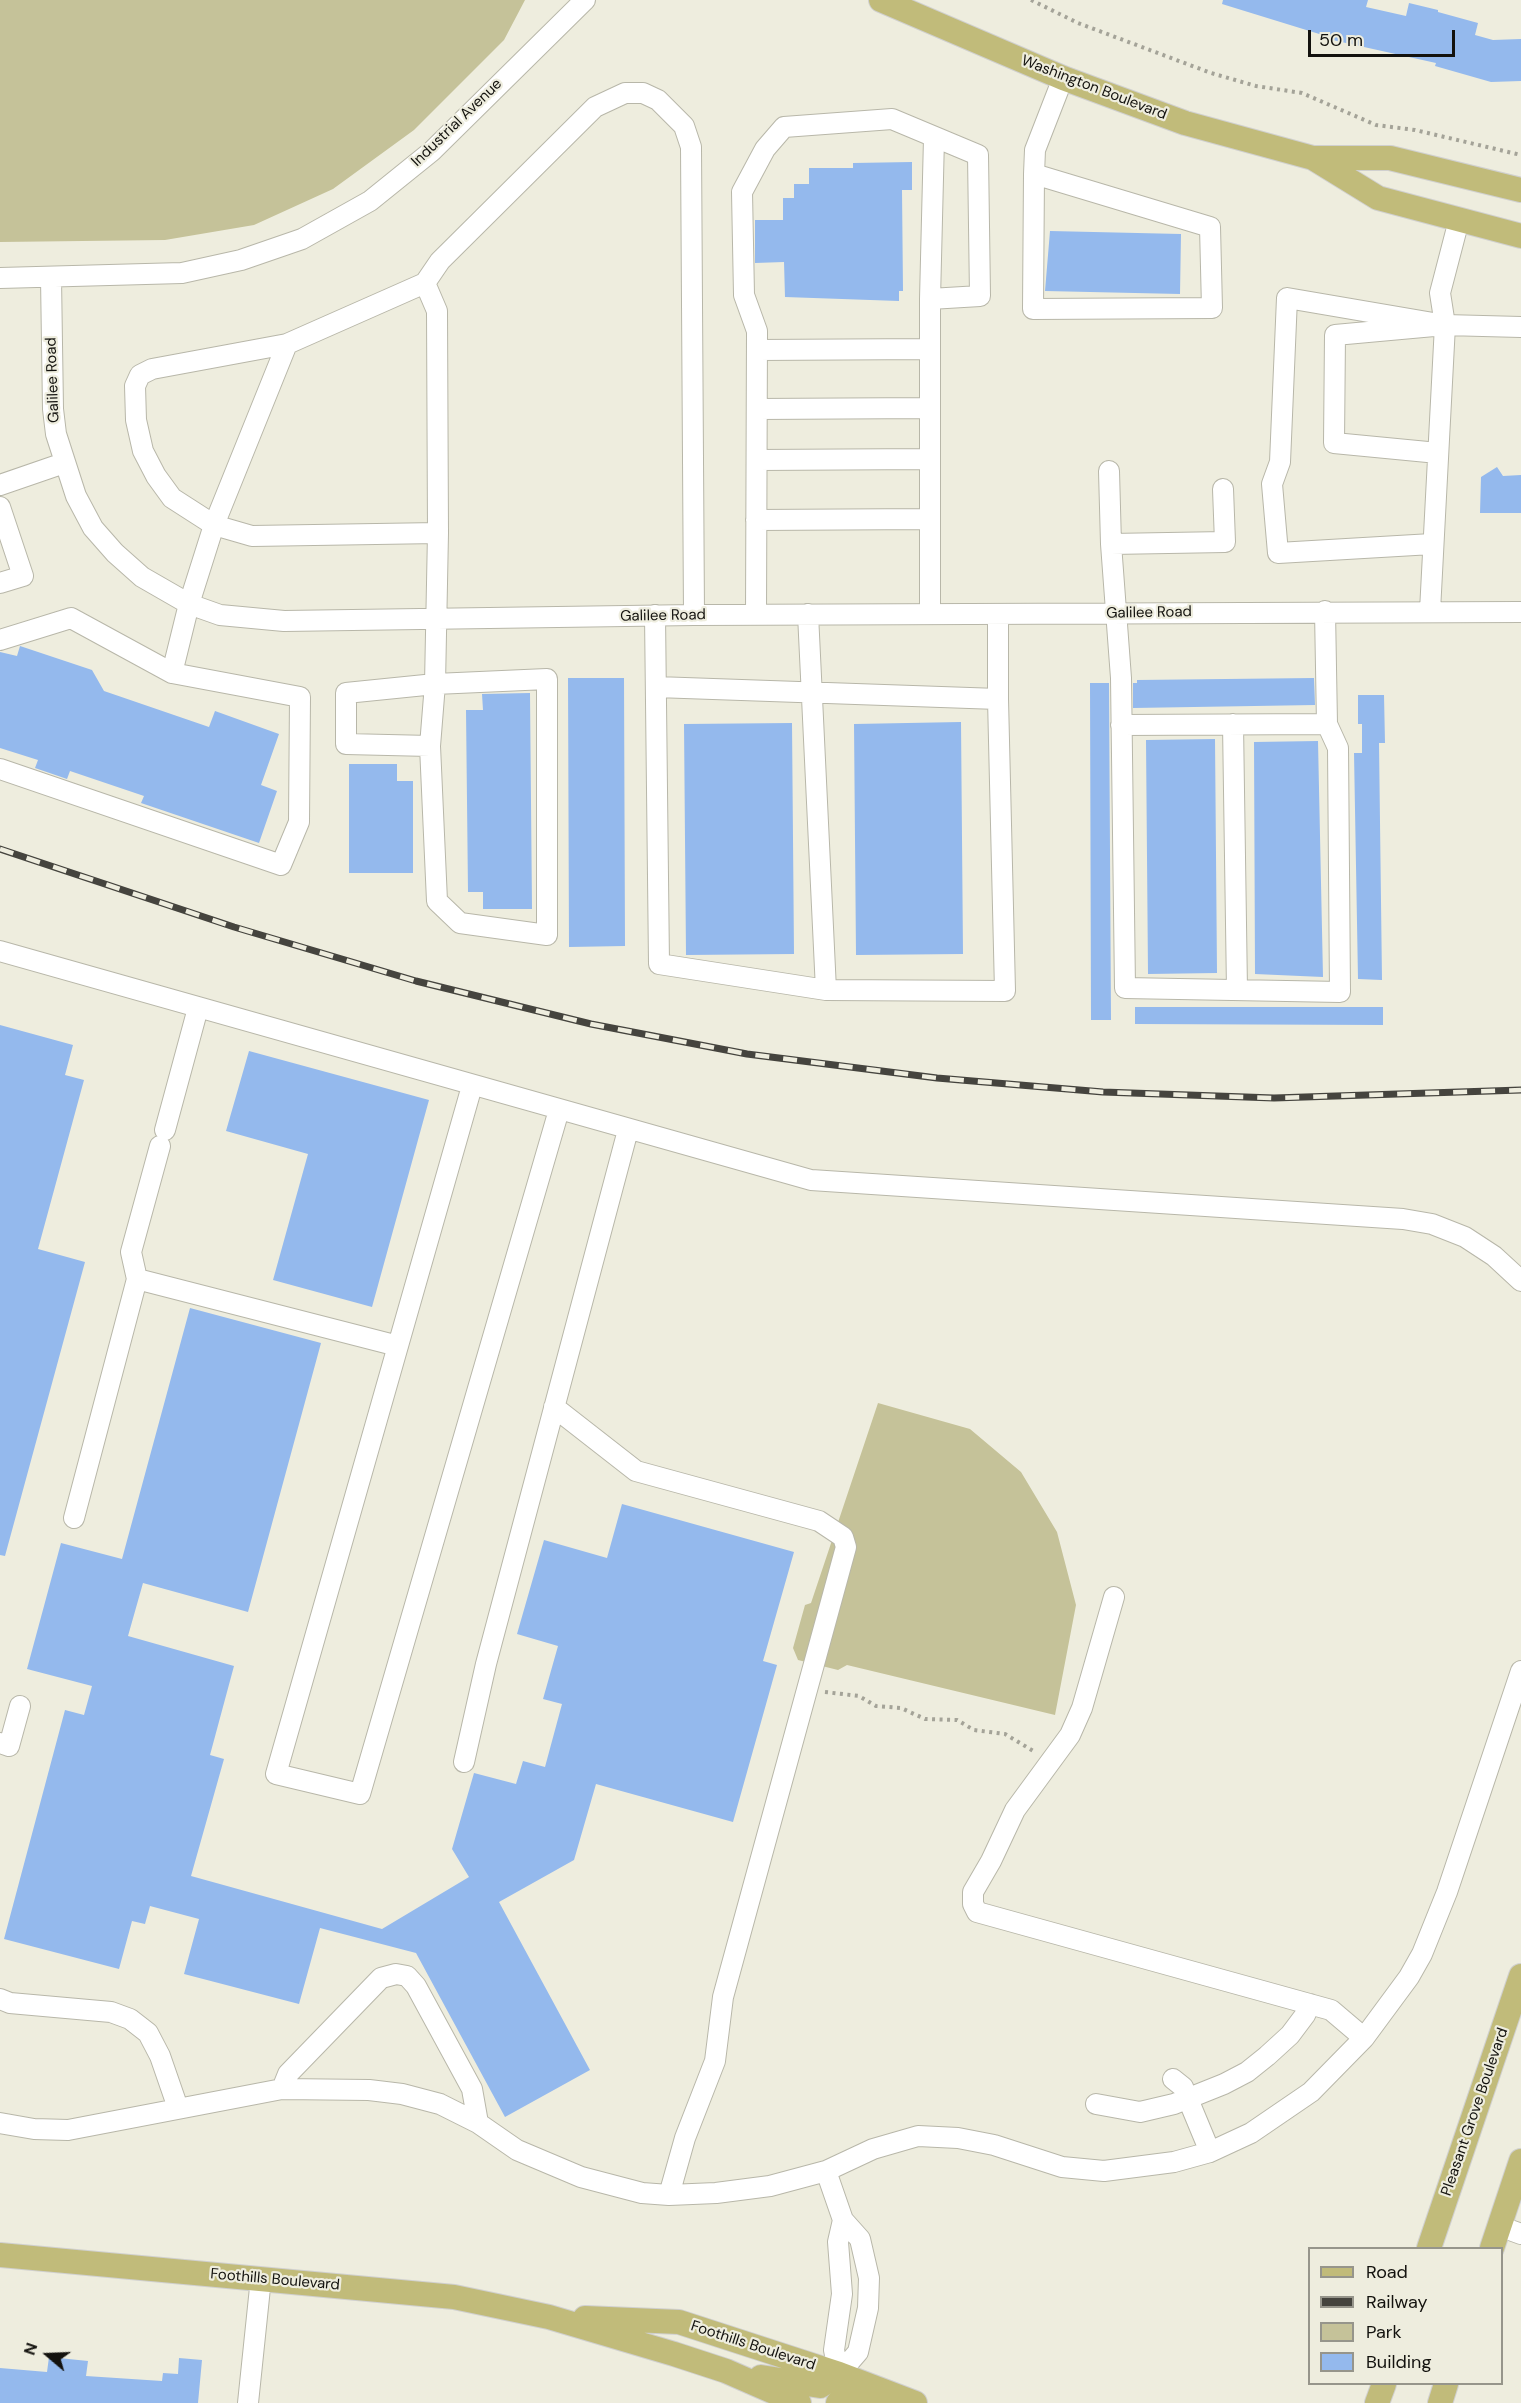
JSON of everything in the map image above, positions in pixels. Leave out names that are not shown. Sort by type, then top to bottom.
[{"type":"main road","name":"Washington Boulevard","points":[[881,0],[1063,78],[1185,123],[1313,158],[1390,158],[1521,190]]},
{"type":"main road","name":"Washington Boulevard","points":[[1313,158],[1378,198],[1521,236]]},
{"type":"main road","name":"Pleasant Grove Boulevard","points":[[1429,2247],[1521,1976]]},
{"type":"main road","points":[[1504,2236],[1521,2161]]},
{"type":"main road","name":"Foothills Boulevard","points":[[0,2255],[454,2297],[549,2317],[726,2371],[799,2403]]},
{"type":"main road","name":"Foothills Boulevard","points":[[549,2317],[679,2322],[839,2374],[910,2402]]},
{"type":"main road","points":[[726,2371],[820,2386],[839,2374]]},
{"type":"main road","points":[[1377,2403],[1384,2385]]},
{"type":"main road","points":[[1440,2403],[1446,2385]]},
{"type":"main road","points":[[838,2403],[848,2396],[910,2402]]},
{"type":"street","name":"Industrial Avenue","points":[[0,278],[182,273],[241,260],[303,239],[370,201],[432,151],[585,0]]},
{"type":"street","points":[[1034,174],[1210,227],[1212,308],[1033,309],[1034,174],[1035,150],[1063,78]]},
{"type":"street","points":[[438,533],[252,536],[214,525],[172,498],[156,476],[143,451],[136,420],[135,386],[140,375],[152,369],[287,344],[425,283],[440,261],[595,107],[625,93],[643,93],[658,100],[684,126],[691,147],[694,615]]},
{"type":"street","points":[[756,615],[758,331],[744,296],[742,192],[765,149],[784,128],[892,119],[978,155],[980,296],[930,299]]},
{"type":"street","points":[[930,614],[930,299],[934,138]]},
{"type":"street","points":[[1430,611],[1445,325],[1440,293],[1459,220]]},
{"type":"street","name":"Galilee Road","points":[[51,278],[53,409],[64,463],[76,496],[93,528],[115,553],[142,577],[189,604],[220,615],[284,621],[655,615],[1521,612]]},
{"type":"street","points":[[425,283],[437,311],[438,533],[435,684],[430,746],[437,901],[460,923],[547,935],[547,678],[435,684],[346,693],[346,744],[430,746]]},
{"type":"street","points":[[1432,544],[1278,553],[1272,484],[1280,462],[1287,298],[1445,325]]},
{"type":"street","points":[[1438,453],[1334,443],[1335,335],[1445,325],[1521,327]]},
{"type":"street","points":[[172,673],[189,604],[214,525],[287,344]]},
{"type":"street","points":[[757,350],[930,349]]},
{"type":"street","points":[[757,409],[930,408]]},
{"type":"street","points":[[757,460],[930,459]]},
{"type":"street","points":[[0,485],[64,463]]},
{"type":"street","points":[[1109,471],[1121,725],[1125,988],[1340,992],[1338,748],[1327,724],[1326,611]]},
{"type":"street","points":[[1111,544],[1225,542],[1223,489]]},
{"type":"street","points":[[0,507],[23,576],[0,583]]},
{"type":"street","points":[[756,520],[930,519]]},
{"type":"street","points":[[808,614],[826,990]]},
{"type":"street","points":[[655,615],[659,964],[826,990],[1005,992],[998,614]]},
{"type":"street","points":[[0,640],[71,618],[172,673],[300,697],[299,822],[281,865],[0,769]]},
{"type":"street","points":[[656,687],[998,699]]},
{"type":"street","points":[[1233,724],[1237,990]]},
{"type":"street","points":[[1121,725],[1327,724]]},
{"type":"street","points":[[0,951],[811,1180],[1403,1219],[1432,1224],[1465,1237],[1494,1256],[1521,1281]]},
{"type":"street","points":[[74,1518],[137,1279],[131,1252],[198,1008]]},
{"type":"street","points":[[472,1086],[276,1774],[360,1794],[559,1110]]},
{"type":"street","points":[[464,1762],[486,1664],[628,1130]]},
{"type":"street","points":[[137,1279],[398,1346]]},
{"type":"street","points":[[554,1407],[636,1471],[819,1521],[843,1537],[846,1547],[723,1997],[715,2061],[685,2138],[669,2195]]},
{"type":"street","points":[[1114,1597],[1082,1708],[1070,1736],[1016,1810],[973,1892],[973,1904],[977,1912],[1331,2010],[1364,2038]]},
{"type":"street","points":[[0,2123],[34,2129],[68,2130],[282,2090],[369,2090],[402,2094],[440,2104],[478,2123],[517,2150],[549,2166],[624,2188],[669,2195],[716,2193],[770,2186],[826,2171],[873,2149],[918,2136],[958,2138],[994,2145],[1062,2167],[1104,2171],[1173,2162],[1210,2152],[1251,2133],[1311,2092],[1364,2038],[1387,2010],[1422,1954],[1447,1892],[1521,1671]]},
{"type":"street","points":[[0,1743],[9,1746],[20,1706]]},
{"type":"street","points":[[282,2090],[288,2074],[381,1978],[396,1974],[407,1976],[422,1996],[472,2089],[478,2123]]},
{"type":"street","points":[[0,1999],[10,2003],[111,2012],[130,2019],[148,2033],[160,2056],[178,2108]]},
{"type":"street","points":[[1096,2104],[1140,2112],[1188,2098],[1224,2084],[1254,2067],[1290,2035],[1310,2004]]},
{"type":"street","points":[[1173,2079],[1183,2087],[1210,2152]]},
{"type":"street","points":[[826,2171],[843,2220],[860,2239],[869,2278],[868,2308],[858,2352],[839,2374]]},
{"type":"street","points":[[839,2374],[834,2350],[842,2294],[838,2242],[843,2220]]},
{"type":"street","points":[[248,2403],[261,2278]]},
{"type":"path","points":[[1031,0],[1078,24],[1211,73],[1256,86],[1302,93],[1376,125],[1415,130],[1521,155]]},
{"type":"path","points":[[809,1687],[831,1694],[859,1696],[876,1706],[902,1708],[926,1719],[957,1720],[974,1730],[1005,1734],[1024,1747],[1056,1757]]},
{"type":"green space","points":[[0,0],[525,0],[504,40],[414,130],[333,189],[254,225],[165,240],[0,242]]},
{"type":"green space","points":[[878,1403],[970,1429],[1021,1472],[1057,1532],[1076,1605],[1055,1715],[847,1665],[838,1670],[798,1660],[793,1648],[805,1605],[811,1603]]},
{"type":"building","points":[[1223,0],[1368,0],[1366,7],[1406,16],[1409,3],[1438,10],[1438,12],[1478,23],[1475,35],[1493,40],[1521,39],[1521,81],[1491,82],[1435,66],[1436,63],[1328,39],[1329,37],[1222,4]]},
{"type":"building","points":[[912,162],[912,190],[902,190],[903,291],[899,291],[899,301],[785,297],[784,262],[755,263],[755,220],[783,220],[783,198],[794,198],[794,184],[809,184],[809,168],[853,168],[853,163]]},
{"type":"building","points":[[1050,231],[1181,234],[1180,294],[1045,291]]},
{"type":"building","points":[[1497,467],[1503,476],[1521,475],[1521,513],[1480,513],[1481,477]]},
{"type":"building","points":[[20,646],[92,670],[104,691],[209,727],[215,711],[279,734],[261,785],[277,791],[259,843],[141,803],[144,796],[70,771],[67,779],[35,768],[38,760],[0,748],[0,652],[17,656]]},
{"type":"building","points":[[568,678],[624,678],[625,946],[569,947]]},
{"type":"building","points":[[1314,678],[1315,705],[1133,708],[1133,683],[1137,683],[1137,680]]},
{"type":"building","points":[[1090,683],[1109,683],[1111,1020],[1091,1020]]},
{"type":"building","points":[[530,693],[532,909],[483,909],[483,892],[468,892],[466,710],[483,710],[482,694]]},
{"type":"building","points":[[1358,695],[1384,695],[1385,743],[1379,743],[1382,980],[1358,979],[1354,753],[1362,753],[1362,724],[1358,724]]},
{"type":"building","points":[[961,722],[963,954],[856,955],[854,724]]},
{"type":"building","points":[[792,723],[794,954],[686,955],[684,724]]},
{"type":"building","points":[[1215,739],[1217,973],[1148,974],[1146,740]]},
{"type":"building","points":[[1318,741],[1323,977],[1255,974],[1254,742]]},
{"type":"building","points":[[349,764],[397,764],[397,781],[413,781],[413,873],[349,873]]},
{"type":"building","points":[[1135,1007],[1383,1007],[1383,1025],[1135,1024]]},
{"type":"building","points":[[0,1025],[73,1045],[65,1075],[84,1080],[38,1249],[85,1262],[5,1556],[0,1555]]},
{"type":"building","points":[[249,1051],[429,1100],[372,1307],[273,1280],[308,1154],[226,1131]]},
{"type":"building","points":[[190,1308],[321,1343],[248,1612],[143,1583],[128,1636],[234,1666],[210,1755],[224,1759],[191,1876],[382,1929],[469,1877],[452,1849],[474,1773],[516,1784],[523,1761],[545,1767],[562,1704],[543,1699],[558,1646],[517,1634],[544,1540],[607,1558],[622,1504],[794,1552],[763,1661],[777,1665],[733,1822],[596,1784],[574,1860],[499,1902],[590,2070],[505,2117],[416,1953],[320,1928],[299,2004],[184,1974],[199,1919],[150,1906],[145,1924],[132,1921],[119,1969],[4,1939],[65,1710],[84,1715],[92,1686],[27,1669],[61,1543],[122,1559]]},
{"type":"building","points":[[49,2357],[88,2361],[86,2376],[162,2381],[163,2373],[178,2374],[179,2358],[202,2360],[198,2403],[0,2403],[0,2368],[47,2372]]},
{"type":"railway","points":[[0,849],[234,927],[416,981],[591,1024],[747,1054],[937,1078],[1103,1092],[1274,1098],[1521,1090]]}]
